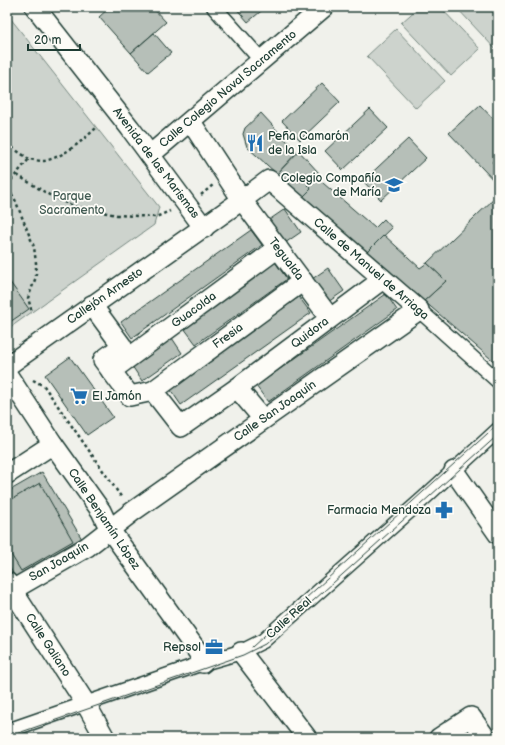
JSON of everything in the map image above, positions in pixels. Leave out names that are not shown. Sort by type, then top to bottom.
[{"type":"street","name":"Avenida de las Marismas","points":[[35,7],[150,155],[204,228],[242,200]]},
{"type":"street","points":[[214,7],[262,61]]},
{"type":"street","name":"Calle Colegio Naval Sacramento","points":[[150,155],[191,122],[324,7]]},
{"type":"street","points":[[191,122],[242,200]]},
{"type":"street","name":"Calle de Manuel de Arriaga","points":[[242,200],[269,180],[419,310],[498,381]]},
{"type":"street","name":"Tegualda","points":[[242,200],[330,318]]},
{"type":"street","name":"Callejón Arnesto","points":[[9,367],[92,305],[204,228]]},
{"type":"street","name":"Guacolda","points":[[110,371],[278,248]]},
{"type":"street","name":"Quidora","points":[[153,391],[181,427],[237,388],[383,279]]},
{"type":"street","name":"Fresia","points":[[153,391],[303,282]]},
{"type":"street","points":[[92,305],[122,346],[103,360],[110,371],[130,396],[153,391]]},
{"type":"street","name":"Calle San Joaquín","points":[[110,530],[132,512],[419,310]]},
{"type":"street","name":"Calle Benjamín López","points":[[9,367],[53,444],[101,511],[110,530],[198,652],[202,663]]},
{"type":"street","points":[[237,388],[263,419]]},
{"type":"street","name":"Calle Real","points":[[7,731],[87,707],[202,663],[241,652],[263,641],[498,430]]},
{"type":"street","points":[[7,474],[53,444]]},
{"type":"street","points":[[454,471],[498,534]]},
{"type":"street","name":"San Joaquín","points":[[9,588],[87,547],[110,530]]},
{"type":"street","name":"Calle Galiano","points":[[9,588],[87,707],[105,738]]},
{"type":"street","points":[[241,652],[307,738]]},
{"type":"street","points":[[439,738],[471,717],[486,738]]},
{"type":"path","points":[[7,144],[29,159],[43,161],[58,157],[84,139],[96,128]]},
{"type":"path","points":[[7,186],[29,159]]},
{"type":"path","points":[[17,175],[56,198],[77,207],[117,215],[156,217],[187,205],[215,184]]},
{"type":"path","points":[[7,190],[14,197],[34,247],[36,277],[28,298],[32,312]]},
{"type":"path","points":[[9,367],[44,386],[132,512]]},
{"type":"green space","points":[[419,7],[440,7],[480,49],[451,76],[401,23]]},
{"type":"green space","points":[[456,7],[498,7],[498,52]]},
{"type":"green space","name":"Parque Sacramento","points":[[7,14],[159,207],[154,225],[8,329],[7,328]]},
{"type":"green space","points":[[396,29],[445,81],[416,108],[367,56]]},
{"type":"building","points":[[110,7],[152,7],[166,22],[131,53],[99,17]]},
{"type":"building","points":[[235,7],[266,7],[248,22]]},
{"type":"building","points":[[154,33],[171,53],[148,72],[131,53]]},
{"type":"building","points":[[322,83],[340,102],[300,140],[282,121]]},
{"type":"building","points":[[480,105],[498,124],[498,156],[492,162],[498,168],[498,185],[449,133]]},
{"type":"building","points":[[370,109],[388,128],[343,170],[325,151]]},
{"type":"building","points":[[261,113],[297,152],[277,174],[247,147],[243,134],[245,128]]},
{"type":"building","points":[[408,139],[426,158],[381,200],[363,181]]},
{"type":"building","points":[[299,151],[319,173],[307,185],[311,189],[303,197],[277,174]]},
{"type":"building","points":[[316,177],[375,228],[384,219],[392,228],[367,252],[303,197],[311,189],[307,185]]},
{"type":"building","points":[[498,195],[498,365],[424,301],[446,281],[427,263]]},
{"type":"building","points":[[285,209],[301,232],[285,243],[269,220]]},
{"type":"building","points":[[251,230],[262,245],[132,338],[121,322]]},
{"type":"building","points":[[384,235],[420,268],[427,263],[446,281],[424,301],[367,252]]},
{"type":"building","points":[[275,262],[287,279],[196,344],[184,328]]},
{"type":"building","points":[[328,268],[344,291],[328,302],[312,279]]},
{"type":"building","points":[[7,278],[29,309],[7,324]]},
{"type":"building","points":[[386,294],[397,310],[268,402],[256,386]]},
{"type":"building","points":[[299,297],[311,313],[181,405],[170,389]]},
{"type":"building","points":[[172,338],[182,353],[142,381],[132,366]]},
{"type":"building","name":"El Jamón","points":[[70,357],[113,417],[87,435],[45,375]]},
{"type":"building","points":[[42,472],[82,539],[15,577],[7,563],[7,492]]},
{"type":"building","points":[[40,483],[73,541],[21,571],[7,548],[7,502]]},
{"type":"tram line","points":[[252,647],[498,424]]},
{"type":"tram line","points":[[7,737],[243,655],[265,644],[498,435]]},
{"type":"place","name":"Peña Camarón de la Isla","points":[[255,143]]},
{"type":"place","name":"Colegio Compañía de María","points":[[394,185]]},
{"type":"place","name":"El Jamón","points":[[79,396]]},
{"type":"place","name":"Farmacia Mendoza","points":[[444,510]]},
{"type":"place","name":"Repsol","points":[[214,647]]}]
